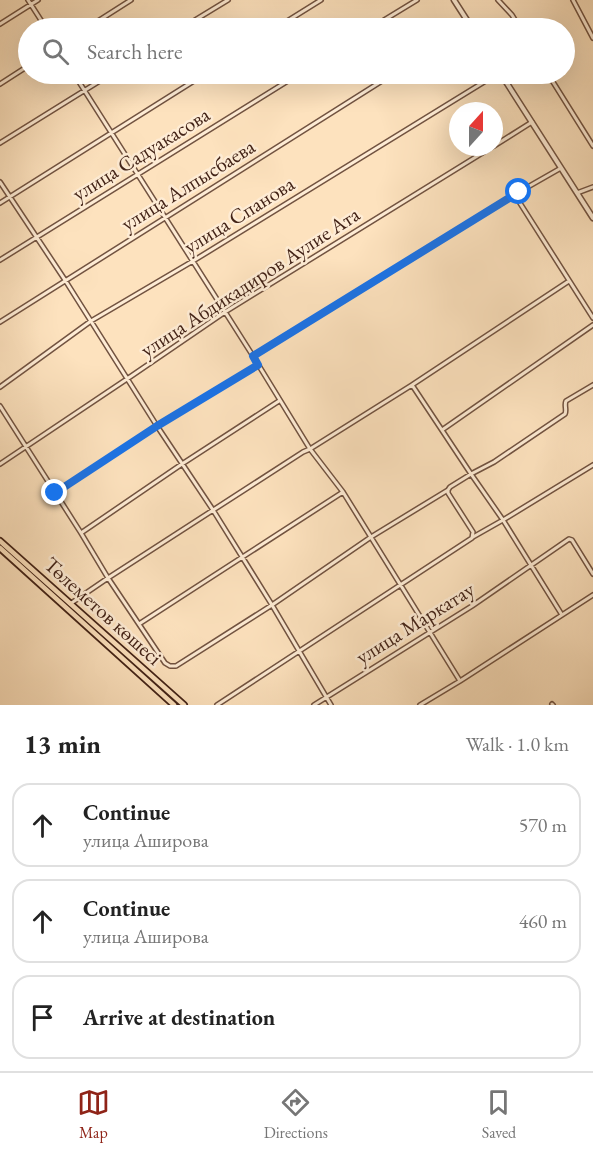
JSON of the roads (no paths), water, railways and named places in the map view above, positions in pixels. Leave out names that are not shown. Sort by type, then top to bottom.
[{"type":"main road","name":"Төлеметов көшесі","points":[[0,541],[174,705]]},
{"type":"main road","name":"Төлеметов көшесі","points":[[0,548],[184,705]]},
{"type":"street","points":[[28,0],[40,18]]},
{"type":"street","points":[[0,24],[38,0]]},
{"type":"street","points":[[103,18],[131,0]]},
{"type":"street","points":[[198,18],[228,0]]},
{"type":"street","points":[[292,18],[321,0]]},
{"type":"street","points":[[387,18],[417,0]]},
{"type":"street","points":[[454,0],[465,18]]},
{"type":"street","points":[[498,0],[514,18]]},
{"type":"street","points":[[573,0],[593,38]]},
{"type":"street","points":[[0,84],[18,72]]},
{"type":"street","points":[[80,84],[139,173],[279,401],[310,449],[343,492],[460,681]]},
{"type":"street","points":[[0,143],[94,84]]},
{"type":"street","points":[[0,203],[189,84]]},
{"type":"street","name":"улица Садуакасова","points":[[0,260],[282,84]]},
{"type":"street","name":"улица Алпысбаева","points":[[0,322],[377,84]]},
{"type":"street","name":"улица Спанова","points":[[0,387],[91,321],[483,84]]},
{"type":"street","points":[[506,84],[593,218]]},
{"type":"street","points":[[554,84],[593,146]]},
{"type":"street","name":"улица Абдикадиров Аулие Ата","points":[[503,140],[532,122]]},
{"type":"street","name":"улица Абдикадиров Аулие Ата","points":[[0,464],[225,312],[477,156]]},
{"type":"street","points":[[253,356],[561,168]]},
{"type":"street","points":[[0,182],[213,510],[272,604],[331,705]]},
{"type":"street","points":[[577,193],[593,187]]},
{"type":"street","points":[[519,192],[518,200],[593,318]]},
{"type":"street","points":[[69,606],[108,578],[303,452],[412,385],[569,281]]},
{"type":"street","points":[[441,430],[593,325]]},
{"type":"street","points":[[55,493],[157,426],[258,365]]},
{"type":"street","points":[[412,385],[503,520],[562,615]]},
{"type":"street","points":[[0,406],[108,578],[165,663],[176,666],[371,537],[494,462],[565,414],[566,402],[593,385]]},
{"type":"street","points":[[81,533],[279,401]]},
{"type":"street","points":[[217,705],[472,538],[593,465]]},
{"type":"street","points":[[448,490],[448,494],[473,532],[472,538]]},
{"type":"street","points":[[139,624],[343,492]]},
{"type":"street","name":"улица Маркатау","points":[[314,705],[472,606],[568,539],[572,540],[593,574]]},
{"type":"street","points":[[420,705],[593,595]]}]
